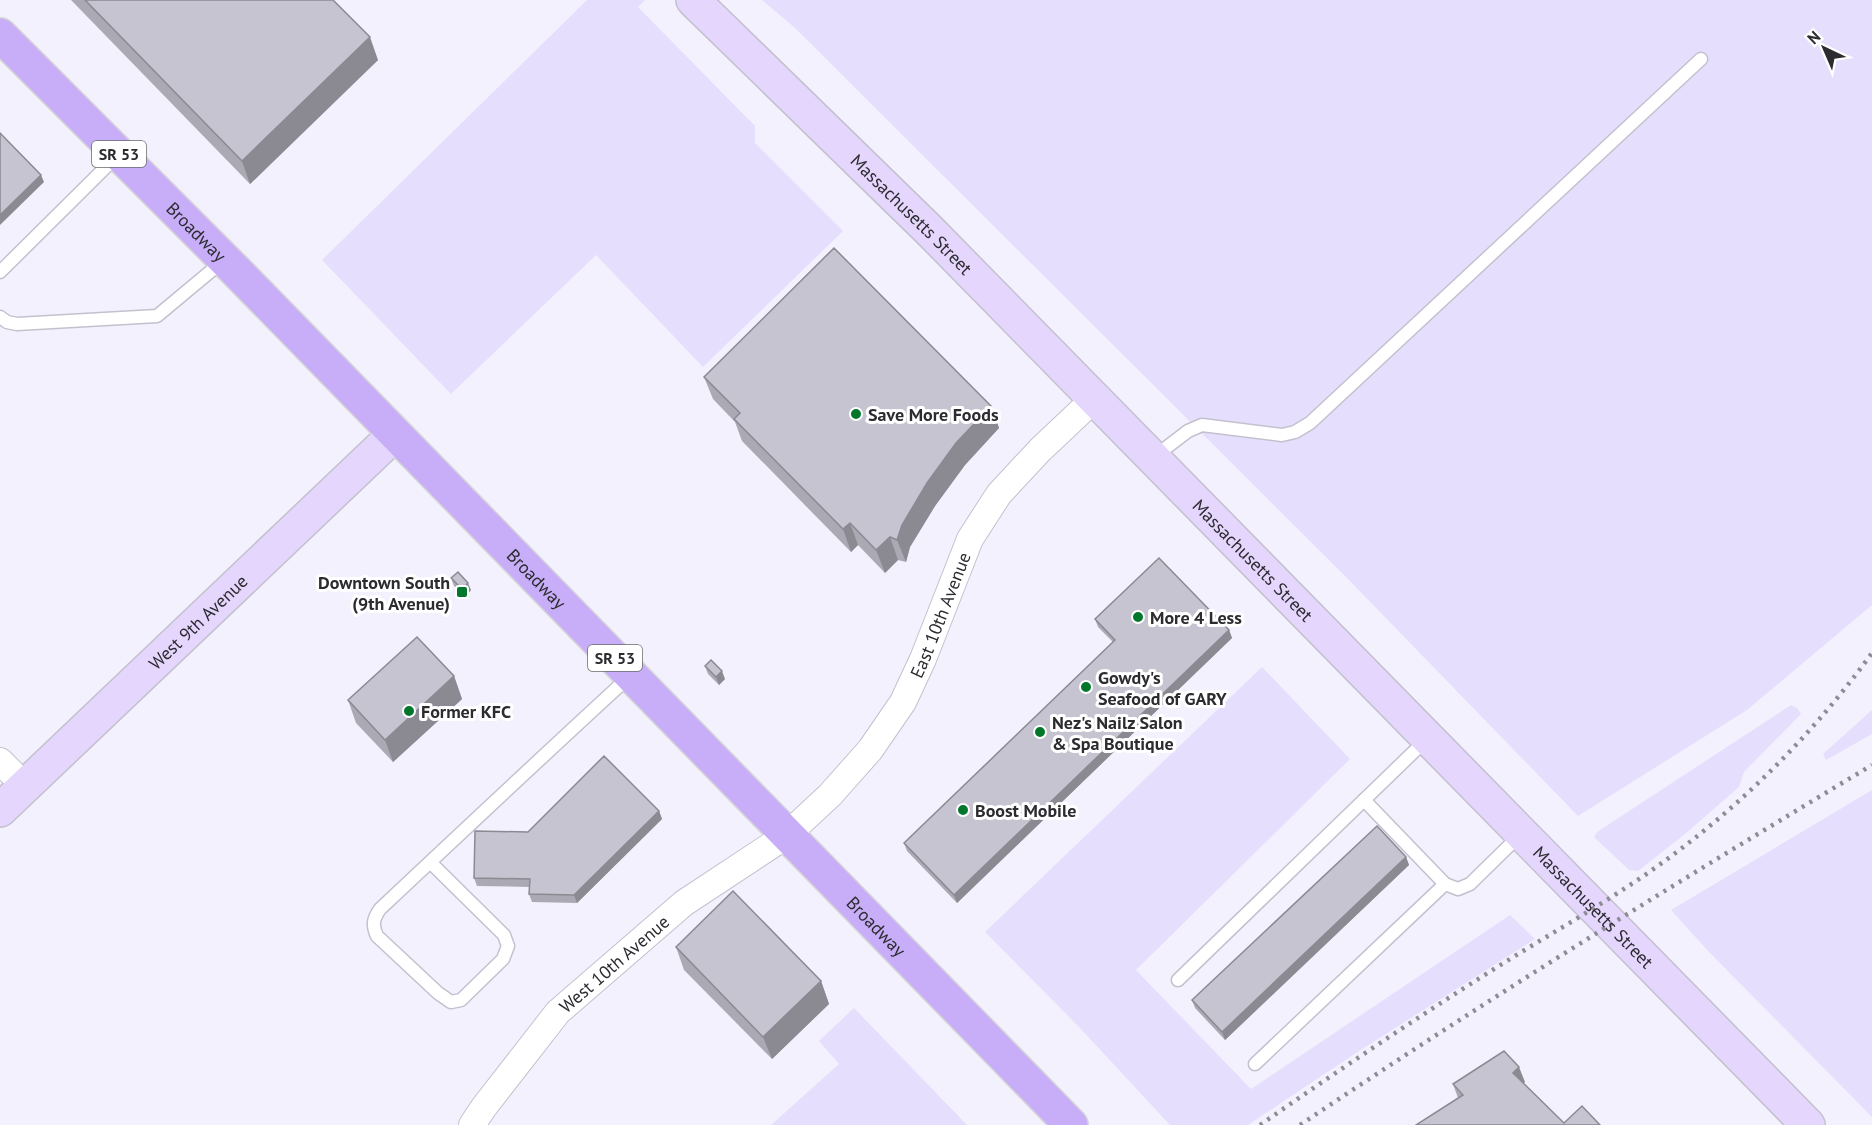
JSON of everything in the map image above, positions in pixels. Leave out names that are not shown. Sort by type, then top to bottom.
[{"type":"main road","name":"Broadway","points":[[0,35],[225,260],[1071,1125]]},
{"type":"street","name":"Massachusetts Street","points":[[693,0],[929,230],[1808,1125]]},
{"type":"street","name":"East 10th Avenue","points":[[788,835],[830,795],[870,750],[903,702],[923,659],[970,539],[999,494],[1040,450],[1095,398]]},
{"type":"street","name":"West 9th Avenue","points":[[0,810],[395,434]]},
{"type":"street","points":[[0,761],[25,786]]},
{"type":"street","name":"West 10th Avenue","points":[[472,1125],[483,1107],[558,1012],[684,903],[788,835]]},
{"type":"lane","points":[[1153,458],[1188,431],[1202,426],[1282,435],[1295,432],[1310,423],[1701,59]]},
{"type":"lane","points":[[0,272],[119,154]]},
{"type":"lane","points":[[0,317],[17,324],[157,316],[225,260]]},
{"type":"lane","points":[[430,862],[504,935],[508,946],[503,959],[461,1000],[451,1002],[438,993],[377,936],[374,918],[380,909],[430,862],[631,675]]},
{"type":"lane","points":[[1178,980],[1428,738]]},
{"type":"lane","points":[[1364,800],[1444,884],[1458,889],[1470,884],[1522,834]]},
{"type":"lane","points":[[1255,1064],[1444,884]]},
{"type":"shaded area","points":[[587,0],[645,0],[638,7],[755,126],[755,143],[843,231],[703,367],[596,255],[451,394],[322,260]]},
{"type":"shaded area","points":[[762,0],[1872,0],[1872,605],[1747,710],[1578,816],[1348,579],[795,28]]},
{"type":"shaded area","points":[[1262,667],[1350,759],[1136,970],[1251,1089],[1510,915],[1535,939],[1248,1125],[1170,1125],[1078,1026],[985,932]]},
{"type":"shaded area","points":[[1791,705],[1801,714],[1744,772],[1739,787],[1638,871],[1629,870],[1594,837],[1597,832]]},
{"type":"shaded area","points":[[1872,710],[1872,734],[1826,760],[1823,754]]},
{"type":"shaded area","points":[[1872,790],[1872,1117],[1708,951],[1671,910]]},
{"type":"shaded area","points":[[854,1008],[967,1125],[771,1125],[839,1064],[819,1041]]},
{"type":"building","points":[[85,0],[333,0],[370,37],[242,161]]},
{"type":"building","points":[[0,133],[41,175],[0,215]]},
{"type":"building","name":"Save More Foods","points":[[834,248],[991,406],[956,443],[927,483],[902,525],[897,540],[890,537],[876,550],[850,523],[843,529],[734,419],[740,413],[704,377]]},
{"type":"building","points":[[1159,558],[1229,630],[954,895],[904,843],[1115,640],[1095,619]]},
{"type":"building","points":[[458,572],[468,583],[462,589],[451,578]]},
{"type":"building","points":[[417,637],[454,676],[385,740],[348,700]]},
{"type":"building","points":[[711,660],[722,671],[716,677],[705,666]]},
{"type":"building","points":[[604,756],[659,811],[574,895],[529,894],[530,879],[474,878],[475,831],[528,832]]},
{"type":"building","points":[[1377,826],[1406,857],[1222,1032],[1192,1000]]},
{"type":"building","points":[[733,891],[821,981],[763,1037],[676,947]]},
{"type":"building","points":[[1504,1051],[1519,1067],[1513,1073],[1564,1123],[1582,1106],[1600,1125],[1416,1125],[1463,1095],[1453,1084]]},
{"type":"railway","points":[[1260,1125],[1415,1020],[1642,877],[1675,853],[1737,803],[1795,746],[1822,717],[1872,653]]},
{"type":"railway","points":[[1300,1125],[1584,941],[1872,765]]},
{"type":"place","name":"Save More Foods","points":[[856,414]]},
{"type":"place","name":"Downtown South (9th Avenue)","points":[[462,592]]},
{"type":"place","name":"More 4 Less","points":[[1138,617]]},
{"type":"place","name":"Gowdy's Seafood of GARY","points":[[1086,687]]},
{"type":"place","name":"Former KFC","points":[[409,711]]},
{"type":"place","name":"Nez's Nailz Salon & Spa Boutique","points":[[1040,732]]},
{"type":"place","name":"Boost Mobile","points":[[963,810]]}]
